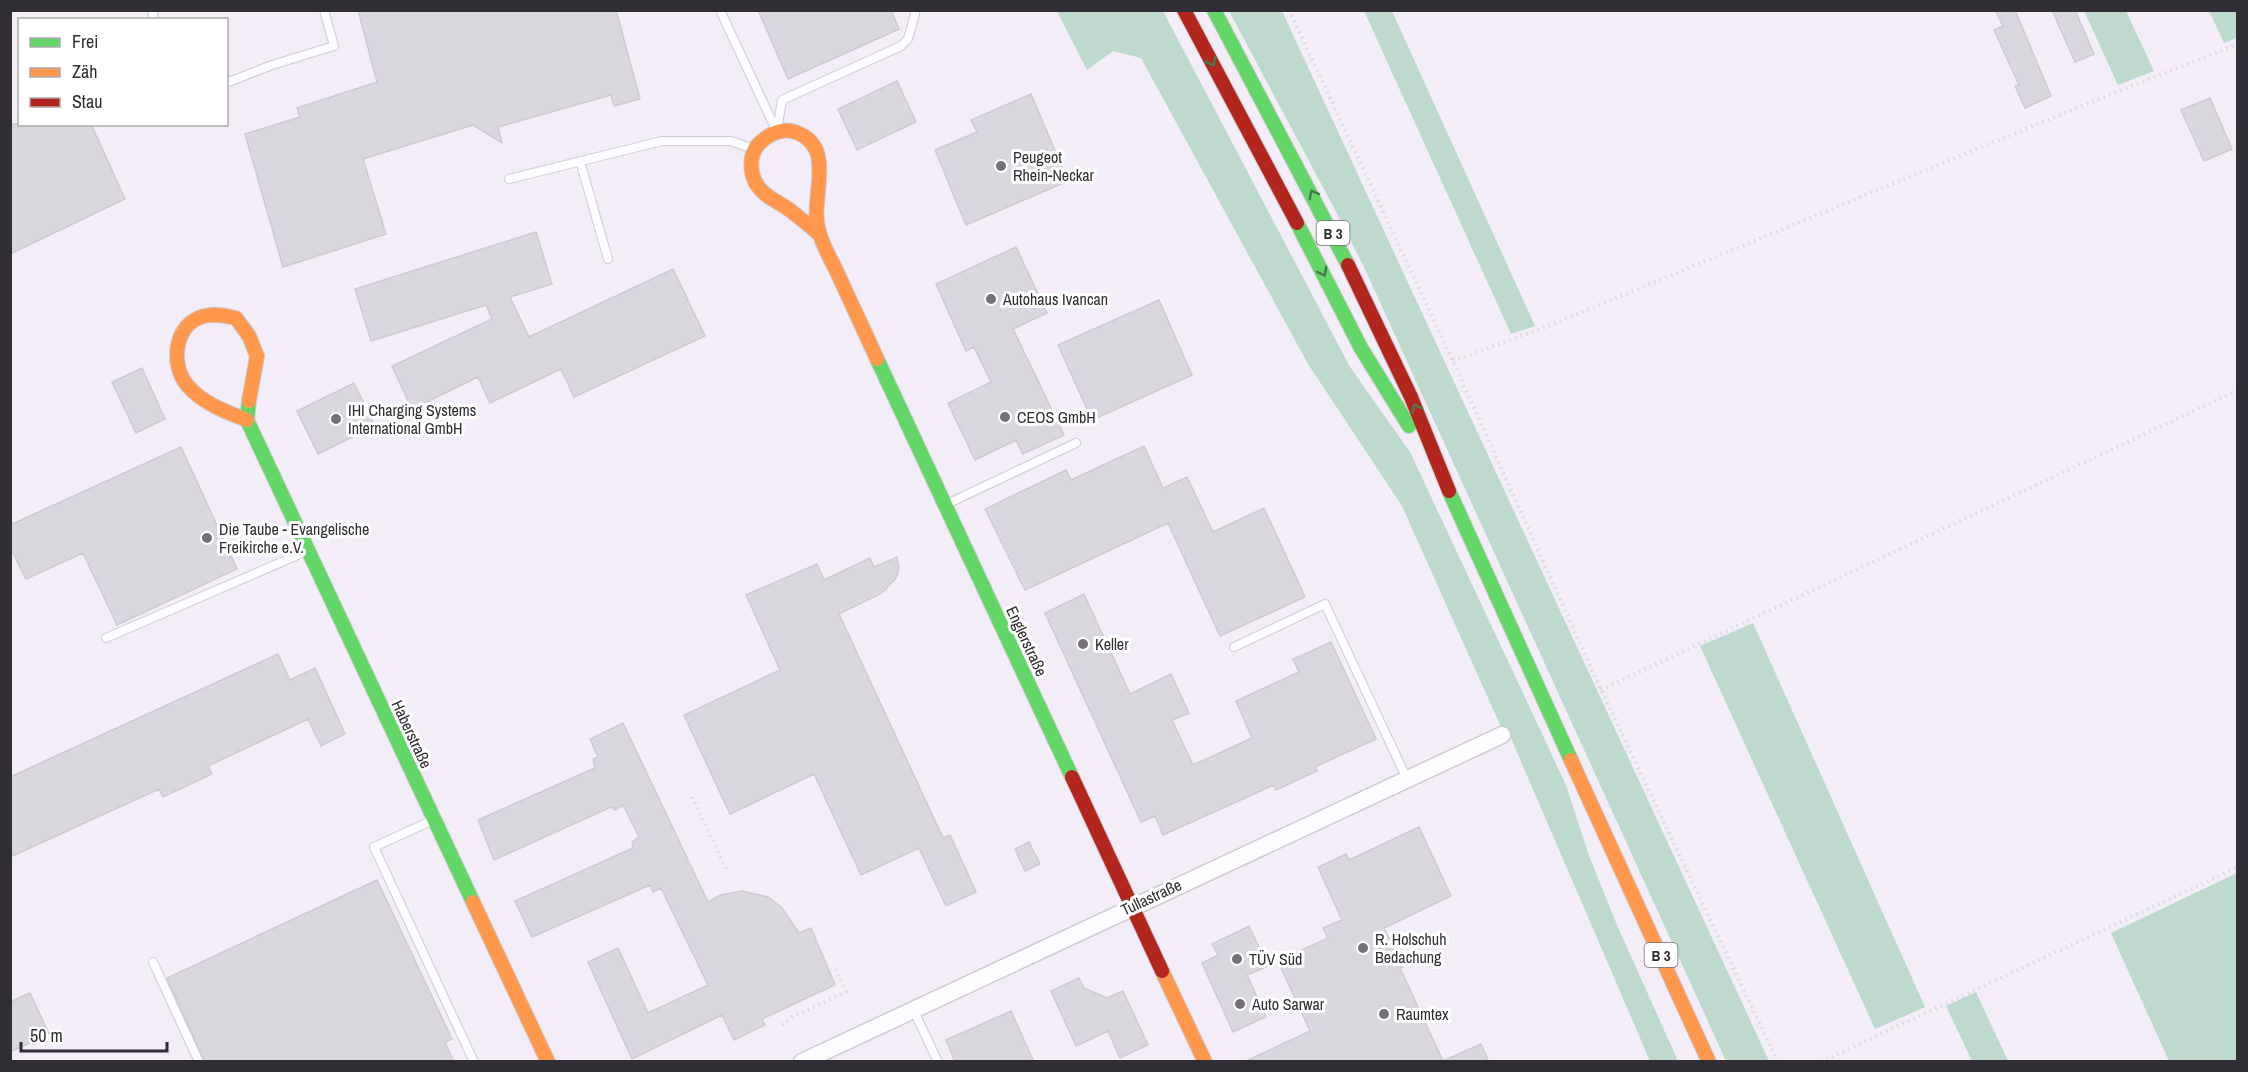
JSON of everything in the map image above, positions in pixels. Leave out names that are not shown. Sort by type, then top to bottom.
[{"type":"street","name":"B 3","points":[[1184,10],[1323,272],[1360,348],[1414,433],[1436,462]]},
{"type":"street","name":"B 3","points":[[1214,10],[1352,270],[1425,427],[1436,462],[1709,1062]]},
{"type":"street","name":"Englerstraße","points":[[777,132],[790,131],[804,135],[813,144],[820,159],[816,212],[819,234],[1205,1062]]},
{"type":"street","points":[[754,149],[766,136],[777,132]]},
{"type":"street","name":"Englerstraße","points":[[754,149],[750,158],[750,173],[759,189],[819,234]]},
{"type":"street","points":[[216,313],[236,318],[249,336],[257,356],[247,420],[222,411],[205,400],[192,390],[181,376],[176,350],[185,329],[196,319],[216,313]]},
{"type":"street","name":"Haberstraße","points":[[247,420],[548,1062]]},
{"type":"street","name":"Tullastraße","points":[[802,1062],[1502,735]]},
{"type":"lane","points":[[228,82],[272,65],[334,46],[324,10]]},
{"type":"lane","points":[[720,10],[777,132]]},
{"type":"lane","points":[[777,132],[782,100],[901,46],[908,39],[915,14]]},
{"type":"lane","points":[[509,179],[662,141],[731,141],[754,149]]},
{"type":"lane","points":[[580,161],[608,259]]},
{"type":"lane","points":[[946,505],[1076,442]]},
{"type":"lane","points":[[106,638],[308,550]]},
{"type":"lane","points":[[1234,647],[1326,604],[1407,779]]},
{"type":"lane","points":[[434,819],[374,847],[474,1062]]},
{"type":"lane","points":[[153,962],[199,1062]]},
{"type":"lane","points":[[913,1009],[938,1062]]},
{"type":"path","points":[[1289,10],[1453,360],[1600,690],[1778,1062]]},
{"type":"path","points":[[1453,360],[1548,326],[2074,109],[2238,44]]},
{"type":"path","points":[[1600,690],[2238,390]]},
{"type":"path","points":[[693,797],[727,871]]},
{"type":"path","points":[[1821,1062],[2238,867]]},
{"type":"path","points":[[782,1025],[792,1017],[846,992],[834,967]]},
{"type":"green space","points":[[1057,11],[1163,11],[1350,367],[1410,452],[1566,785],[1589,856],[1617,925],[1678,1061],[1650,1061],[1510,736],[1501,727],[1402,506],[1308,364],[1141,58],[1113,51],[1087,70]]},
{"type":"green space","points":[[1229,11],[1282,11],[1769,1061],[1726,1061],[1363,265]]},
{"type":"green space","points":[[1364,11],[1392,11],[1535,326],[1511,334]]},
{"type":"green space","points":[[2084,11],[2126,11],[2154,71],[2118,85]]},
{"type":"green space","points":[[2209,11],[2237,11],[2237,38],[2224,43]]},
{"type":"green space","points":[[1753,623],[1925,1007],[1875,1029],[1700,646]]},
{"type":"green space","points":[[2237,873],[2237,1061],[2169,1061],[2111,933]]},
{"type":"green space","points":[[1976,992],[2008,1061],[1972,1061],[1946,1006]]},
{"type":"building","points":[[358,10],[616,10],[640,99],[614,106],[611,95],[498,127],[502,143],[473,125],[363,159],[386,234],[283,267],[245,134],[300,117],[297,108],[377,82]]},
{"type":"building","points":[[758,10],[891,10],[899,29],[788,79]]},
{"type":"building","points":[[1995,10],[2015,10],[2051,96],[2025,108],[2015,86],[2019,85],[1994,30],[2003,26]]},
{"type":"building","points":[[2052,10],[2075,10],[2094,54],[2075,62]]},
{"type":"building","points":[[897,81],[916,122],[857,150],[838,109]]},
{"type":"building","name":"Peugeot Rhein-Neckar","points":[[1031,94],[1068,181],[966,225],[935,150],[977,132],[971,120]]},
{"type":"building","points":[[2210,98],[2232,149],[2204,161],[2181,110]]},
{"type":"building","points":[[10,124],[18,124],[18,126],[92,126],[125,199],[10,254]]},
{"type":"building","points":[[536,232],[552,284],[510,297],[529,337],[673,269],[705,336],[574,397],[561,369],[490,403],[478,377],[412,409],[392,366],[492,319],[486,305],[371,341],[355,289]]},
{"type":"building","points":[[1016,247],[1047,313],[1013,329],[1064,435],[1023,454],[1016,440],[975,460],[948,403],[991,382],[974,347],[966,351],[936,284]]},
{"type":"building","points":[[1159,300],[1192,375],[1092,420],[1058,345]]},
{"type":"building","points":[[142,368],[165,419],[136,433],[112,382]]},
{"type":"building","name":"IHI Charging Systems International GmbH","points":[[354,383],[375,426],[318,454],[297,411]]},
{"type":"building","points":[[1144,446],[1163,488],[1187,477],[1213,532],[1264,508],[1305,597],[1220,636],[1168,523],[1025,590],[985,509],[1066,470],[1071,480]]},
{"type":"building","points":[[181,447],[237,569],[117,625],[83,553],[26,579],[10,547],[10,525]]},
{"type":"building","points":[[897,557],[899,568],[896,578],[882,593],[839,614],[943,838],[950,835],[976,892],[946,906],[919,848],[861,875],[814,774],[730,814],[684,715],[780,670],[746,595],[817,564],[824,580],[870,558],[874,567]]},
{"type":"building","points":[[1084,594],[1130,694],[1171,674],[1189,713],[1172,720],[1193,765],[1252,738],[1236,701],[1299,672],[1293,659],[1331,642],[1376,739],[1315,767],[1317,771],[1276,790],[1274,785],[1163,835],[1155,816],[1141,822],[1045,613]]},
{"type":"building","points":[[278,654],[290,680],[315,668],[345,734],[321,746],[308,719],[208,766],[212,774],[163,797],[159,789],[10,857],[10,777]]},
{"type":"building","points":[[623,723],[708,902],[721,895],[742,891],[768,897],[782,908],[799,933],[811,928],[835,985],[762,1019],[765,1025],[734,1040],[722,1015],[632,1059],[588,962],[618,948],[648,1013],[708,985],[661,888],[653,892],[650,885],[532,937],[515,901],[633,848],[632,842],[639,837],[623,805],[616,810],[611,807],[494,860],[478,820],[595,768],[593,759],[598,757],[590,739]]},
{"type":"building","points":[[1419,827],[1451,896],[1384,928],[1443,1061],[1481,1044],[1489,1062],[1244,1062],[1310,1031],[1278,961],[1328,938],[1323,928],[1342,920],[1318,867],[1346,854],[1349,860]]},
{"type":"building","points":[[1029,842],[1040,864],[1025,871],[1015,849]]},
{"type":"building","points":[[377,880],[452,1039],[445,1042],[454,1062],[205,1062],[167,978]]},
{"type":"building","points":[[1249,926],[1268,966],[1247,975],[1266,1017],[1233,1032],[1202,963],[1218,955],[1212,944]]},
{"type":"building","points":[[1079,978],[1084,988],[1107,998],[1123,991],[1148,1045],[1120,1058],[1108,1031],[1076,1046],[1051,991]]},
{"type":"building","points":[[30,993],[49,1034],[10,1052],[10,1002]]},
{"type":"building","points":[[1011,1011],[1034,1062],[955,1062],[946,1040]]},
{"type":"traffic: fast","points":[[1214,10],[1348,265]]},
{"type":"traffic: fast","points":[[1297,223],[1361,348],[1409,426]]},
{"type":"traffic: fast","points":[[877,359],[1072,777]]},
{"type":"traffic: fast","points":[[249,401],[247,420],[473,902]]},
{"type":"traffic: fast","points":[[1449,491],[1571,760]]},
{"type":"traffic: slow","points":[[819,234],[791,211],[770,198],[755,181],[751,167],[753,153],[762,141],[773,134],[782,131],[795,132],[807,138],[815,147],[820,170],[817,209],[820,234],[877,359]]},
{"type":"traffic: slow","points":[[247,420],[207,402],[187,385],[182,376],[178,366],[178,346],[186,327],[194,320],[212,315],[236,318],[249,336],[257,356],[249,401]]},
{"type":"traffic: slow","points":[[1571,760],[1709,1062]]},
{"type":"traffic: slow","points":[[473,902],[548,1062]]},
{"type":"traffic: slow","points":[[1162,971],[1205,1062]]},
{"type":"traffic: jam","points":[[1184,10],[1297,223]]},
{"type":"traffic: jam","points":[[1348,265],[1411,397],[1449,491]]},
{"type":"traffic: jam","points":[[1072,777],[1162,971]]},
{"type":"place","name":"Peugeot Rhein-Neckar","points":[[1001,166]]},
{"type":"place","name":"Autohaus Ivancan","points":[[991,299]]},
{"type":"place","name":"CEOS GmbH","points":[[1005,417]]},
{"type":"place","name":"IHI Charging Systems International GmbH","points":[[336,419]]},
{"type":"place","name":"Die Taube - Evangelische Freikirche e.V.","points":[[207,538]]},
{"type":"place","name":"Keller","points":[[1083,644]]},
{"type":"place","name":"R. Holschuh Bedachung","points":[[1363,948]]},
{"type":"place","name":"TÜV Süd","points":[[1237,959]]},
{"type":"place","name":"Auto Sarwar","points":[[1240,1004]]},
{"type":"place","name":"Raumtex","points":[[1384,1014]]}]
